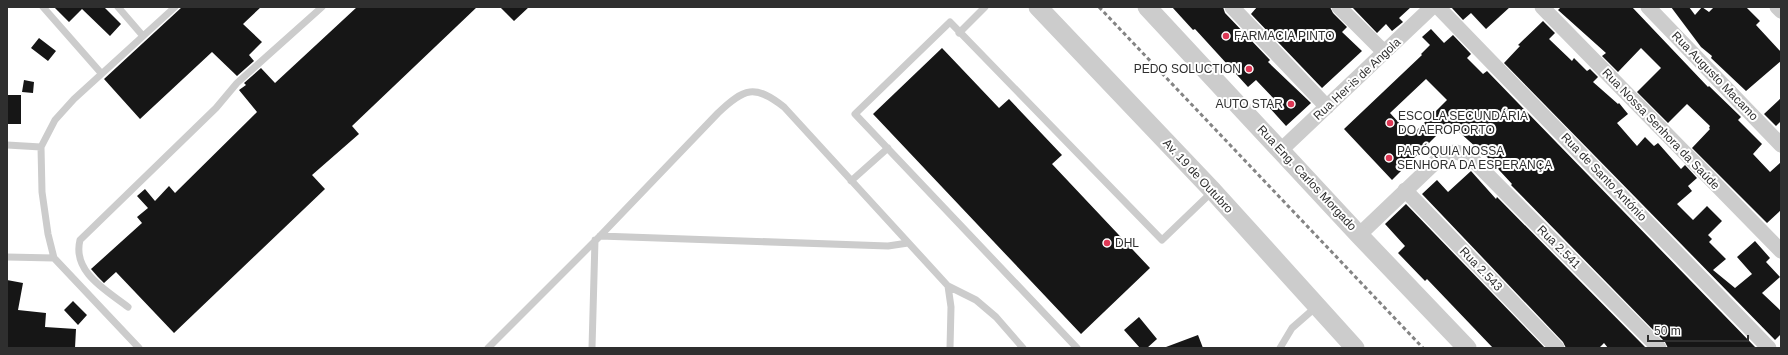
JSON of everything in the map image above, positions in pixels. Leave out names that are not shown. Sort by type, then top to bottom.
[{"type":"street","name":"Av. 19 de Outubro","points":[[1038,7],[1213,190],[1318,305],[1355,348]]},
{"type":"street","name":"Rua Eng. Carlos Morgado","points":[[1148,7],[1359,236],[1467,348]]},
{"type":"street","points":[[1232,7],[1327,107]]},
{"type":"street","points":[[1339,7],[1384,52]]},
{"type":"street","name":"Rua Her-is de Angola","points":[[1281,150],[1432,7]]},
{"type":"street","name":"Rua de Santo António","points":[[1438,7],[1769,348]]},
{"type":"street","name":"Rua Nossa Senhora da Saúde","points":[[1542,7],[1781,251]]},
{"type":"street","name":"Rua Augusto Macamo","points":[[1648,7],[1781,145]]},
{"type":"street","points":[[1777,7],[1781,11]]},
{"type":"street","name":"Rua 2.541","points":[[1405,190],[1445,154],[1456,152],[1469,156],[1659,348]]},
{"type":"street","points":[[1359,236],[1405,190]]},
{"type":"street","name":"Rua 2.543","points":[[1405,190],[1557,348]]},
{"type":"lane","points":[[43,7],[101,73]]},
{"type":"lane","points":[[118,7],[143,36]]},
{"type":"lane","points":[[139,348],[54,258],[48,234],[42,192],[41,147],[55,120],[101,73],[175,7]]},
{"type":"lane","points":[[128,307],[87,273],[82,264],[78,250],[80,240],[210,113],[237,83],[322,7]]},
{"type":"lane","points":[[959,33],[986,7]]},
{"type":"lane","points":[[1077,348],[855,114],[950,22],[959,33],[1162,240],[1213,190]]},
{"type":"lane","points":[[488,348],[598,238],[733,98],[751,91],[768,95],[784,107],[948,286],[976,300],[996,317],[1023,348]]},
{"type":"lane","points":[[7,145],[41,147]]},
{"type":"lane","points":[[851,181],[888,148]]},
{"type":"lane","points":[[598,238],[888,246],[908,242]]},
{"type":"lane","points":[[592,348],[598,238]]},
{"type":"lane","points":[[7,257],[54,258]]},
{"type":"lane","points":[[948,286],[951,307],[950,348]]},
{"type":"lane","points":[[1280,348],[1292,328],[1318,305]]},
{"type":"building","points":[[54,7],[104,7],[121,24],[110,36],[82,9],[69,22]]},
{"type":"building","points":[[182,7],[261,7],[243,24],[262,42],[249,55],[254,61],[237,76],[212,52],[140,119],[104,79]]},
{"type":"building","points":[[357,7],[477,7],[352,126],[359,134],[312,175],[325,189],[174,333],[116,272],[104,283],[91,269],[142,223],[137,217],[148,208],[137,196],[145,189],[155,201],[169,186],[175,193],[257,112],[239,90],[246,85],[244,83],[261,68],[275,83]]},
{"type":"building","points":[[500,7],[529,7],[514,21]]},
{"type":"building","points":[[1172,7],[1223,7],[1225,13],[1270,60],[1268,62],[1311,103],[1286,126],[1268,106],[1275,100],[1256,80],[1248,87],[1195,29],[1193,30]]},
{"type":"building","points":[[1257,7],[1330,7],[1333,13],[1347,27],[1342,32],[1362,51],[1322,88],[1251,14]]},
{"type":"building","points":[[1352,7],[1411,7],[1399,18],[1403,22],[1392,31],[1386,24],[1377,33]]},
{"type":"building","points":[[1451,7],[1510,7],[1486,29],[1471,13],[1463,20]]},
{"type":"building","points":[[1561,7],[1632,7],[1708,87],[1709,86],[1741,117],[1738,120],[1762,144],[1753,154],[1770,172],[1781,162],[1781,210],[1767,223],[1692,148],[1710,129],[1710,126],[1687,104],[1668,123],[1637,92],[1661,68],[1641,48],[1618,72],[1602,56],[1606,53],[1558,10]]},
{"type":"building","points":[[1671,7],[1689,7],[1695,15],[1702,7],[1709,12],[1714,7],[1746,7],[1760,21],[1756,25],[1781,52],[1781,61],[1746,91],[1711,58],[1712,56],[1701,47]]},
{"type":"building","points":[[1543,21],[1555,33],[1549,39],[1572,61],[1574,58],[1587,71],[1590,69],[1598,77],[1593,82],[1618,104],[1619,103],[1628,114],[1617,123],[1637,146],[1645,137],[1654,146],[1658,143],[1681,169],[1685,165],[1697,178],[1688,186],[1692,191],[1677,204],[1693,220],[1707,206],[1722,221],[1708,235],[1712,239],[1709,242],[1726,259],[1713,270],[1735,288],[1752,274],[1737,257],[1755,241],[1770,258],[1766,262],[1780,277],[1762,293],[1781,311],[1781,334],[1775,340],[1504,63],[1520,46],[1518,45]]},
{"type":"building","points":[[1431,29],[1444,43],[1453,35],[1471,54],[1467,58],[1483,74],[1487,71],[1756,348],[1668,348],[1665,342],[1511,185],[1512,184],[1487,157],[1449,123],[1392,180],[1344,129],[1422,55],[1421,54],[1430,45],[1422,37]],"holes":[[[1426,79],[1447,100],[1411,136],[1390,113]]]},
{"type":"building","points":[[39,38],[56,51],[48,61],[31,48]]},
{"type":"building","name":"DHL","points":[[942,48],[999,108],[1009,99],[1062,155],[1052,164],[1150,268],[1081,334],[873,114]]},
{"type":"building","points":[[24,80],[34,82],[33,93],[22,92]]},
{"type":"building","points":[[7,95],[21,95],[21,124],[7,124]]},
{"type":"building","points":[[1781,98],[1781,121],[1776,126],[1764,114]]},
{"type":"building","points":[[1471,171],[1496,199],[1497,197],[1646,348],[1608,348],[1604,343],[1599,348],[1566,348],[1563,342],[1422,194],[1437,180],[1448,192]]},
{"type":"building","points":[[1406,204],[1545,348],[1493,348],[1427,279],[1425,281],[1398,253],[1405,246],[1385,224]]},
{"type":"building","points":[[7,280],[23,283],[18,310],[46,313],[45,327],[76,329],[75,348],[7,348]]},
{"type":"building","points":[[73,301],[87,315],[78,325],[64,310]]},
{"type":"building","points":[[1139,317],[1157,339],[1147,348],[1140,348],[1124,330]]},
{"type":"building","points":[[1198,335],[1203,348],[1166,347]]},
{"type":"railway","points":[[1099,7],[1423,348]]},
{"type":"place","name":"FARMACIA PINTO","points":[[1226,36]]},
{"type":"place","name":"PEDO SOLUCTION","points":[[1249,69]]},
{"type":"place","name":"AUTO STAR","points":[[1291,104]]},
{"type":"place","name":"ESCOLA SECUNDÁRIA DO AEROPORTO","points":[[1390,123]]},
{"type":"place","name":"PARÓQUIA NOSSA SENHORA DA ESPERANÇA","points":[[1389,158]]},
{"type":"place","name":"DHL","points":[[1107,243]]}]
